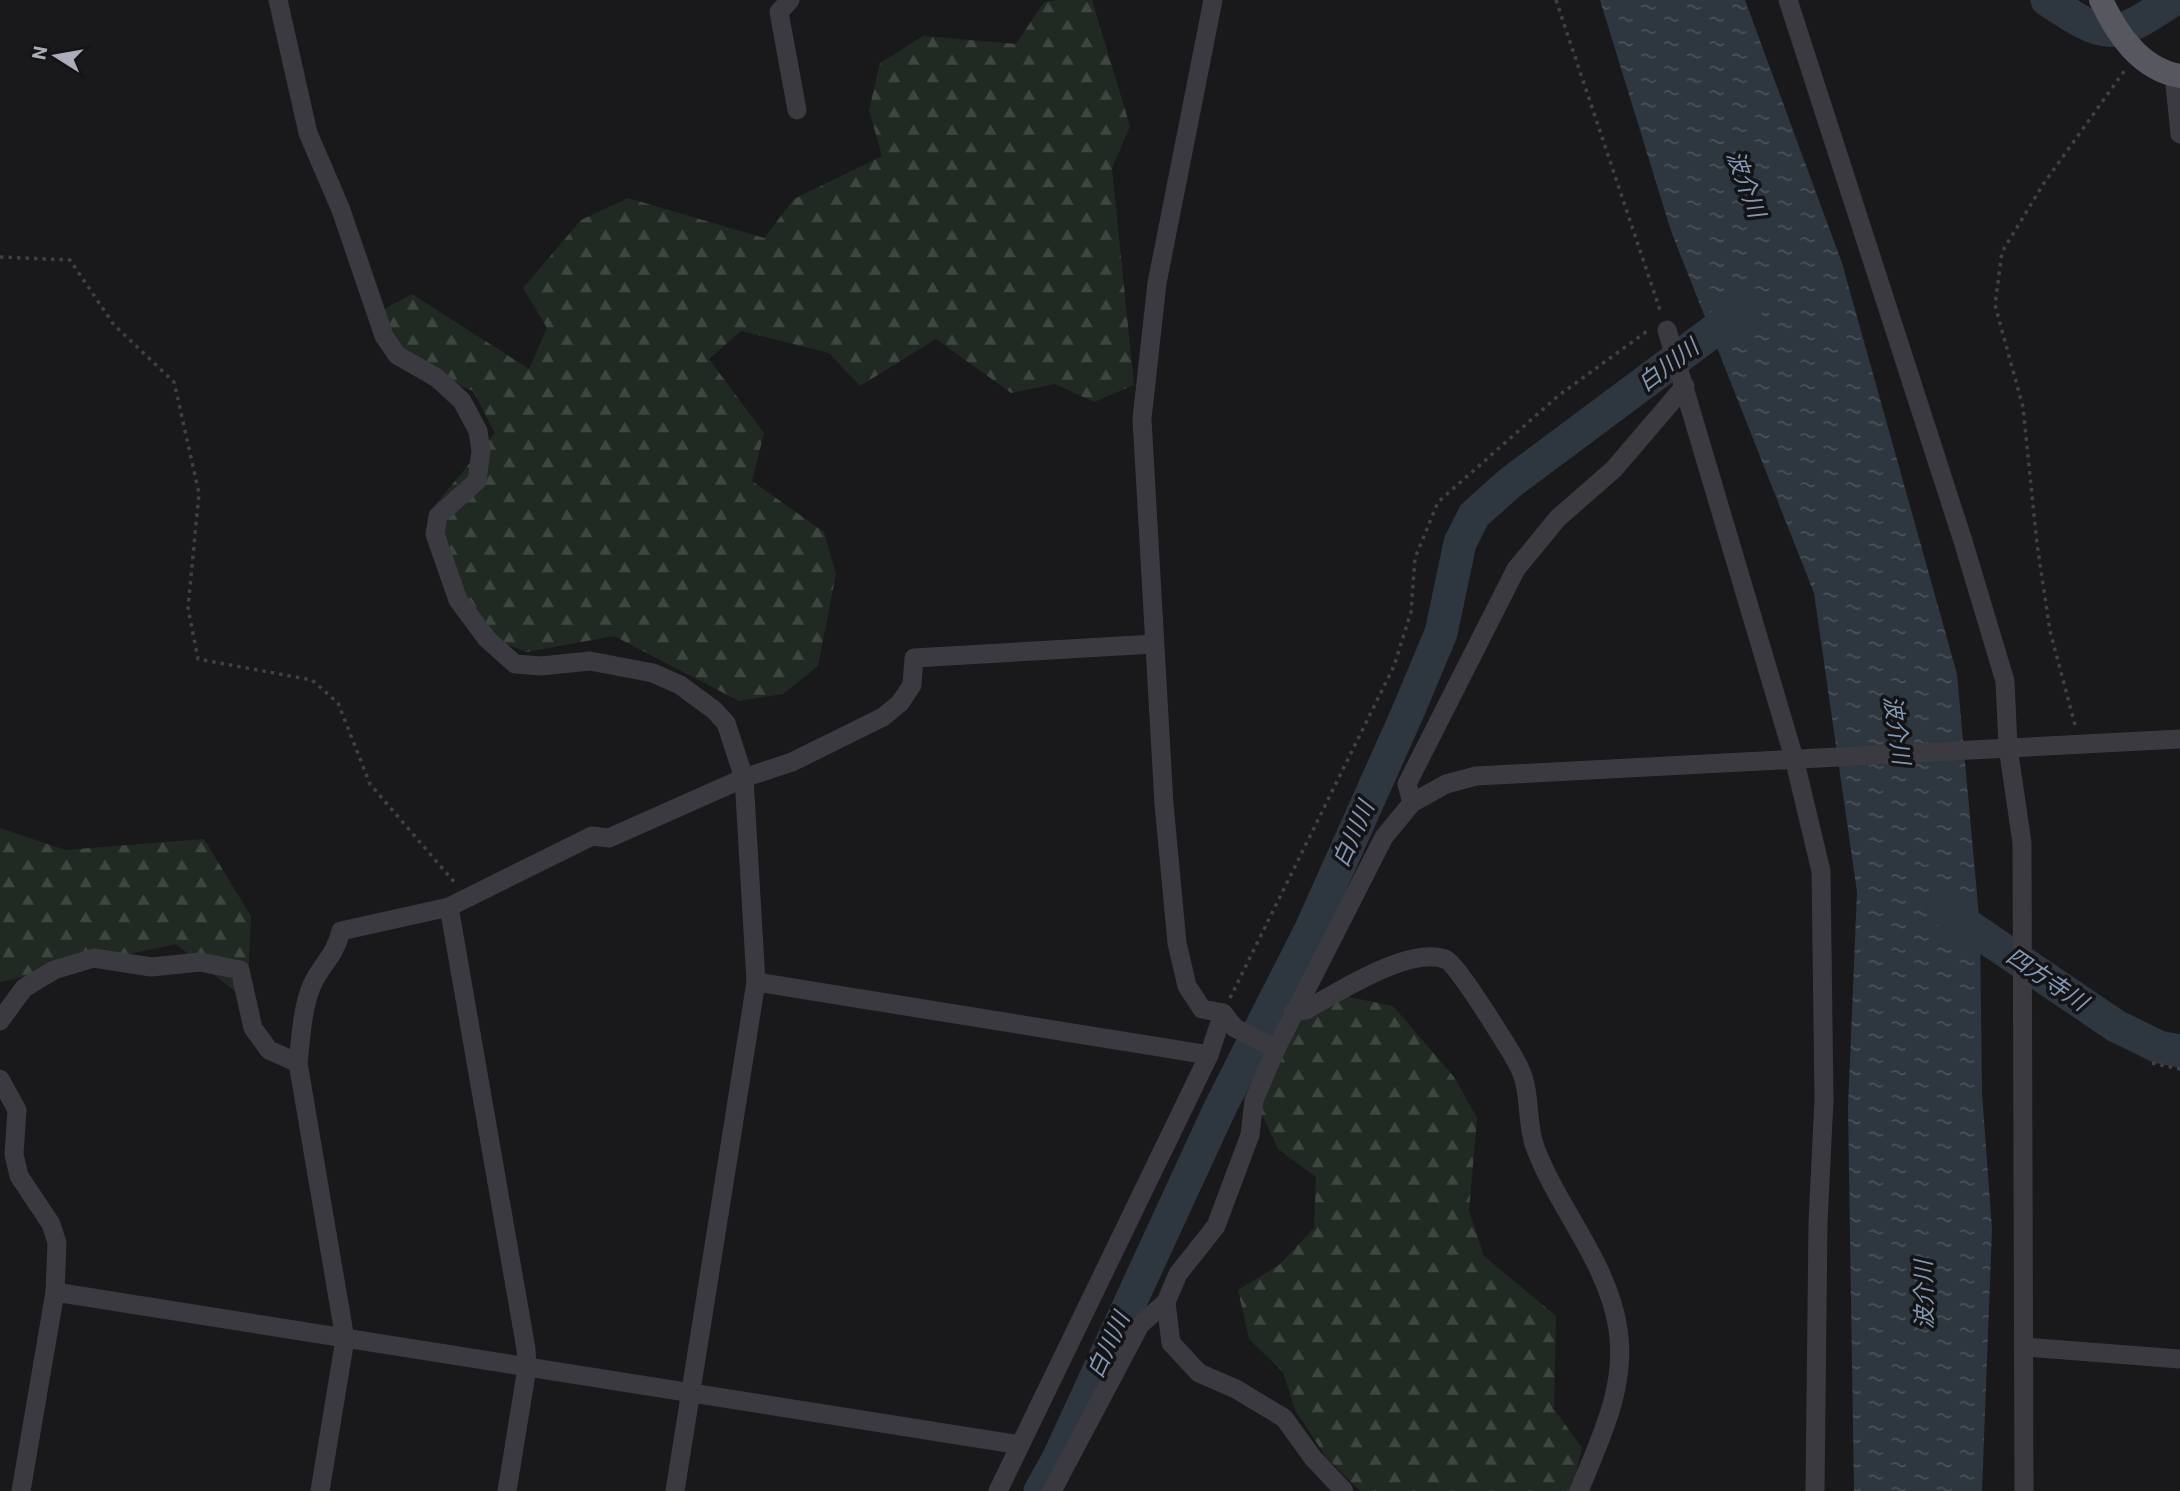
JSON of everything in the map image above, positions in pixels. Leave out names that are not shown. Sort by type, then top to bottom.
[{"type":"main road","points":[[2106,10],[2131,49],[2177,76]]},
{"type":"street","points":[[278,0],[308,133],[341,210],[384,336],[397,355],[436,378],[462,401],[478,431],[481,451],[477,481],[438,516],[435,534],[458,600],[487,639],[515,664],[541,666],[590,661],[653,673],[680,685],[714,710],[726,723],[744,778],[756,982],[675,1491]]},
{"type":"street","points":[[790,0],[779,12],[797,110]]},
{"type":"street","points":[[1213,0],[1157,283],[1142,419],[1154,645],[1177,943],[1187,986],[1202,1009],[1229,1020],[1271,1046]]},
{"type":"street","points":[[1788,0],[2005,681],[2000,747],[2022,843],[2026,1347],[2024,1491]]},
{"type":"street","points":[[2177,76],[2180,134]]},
{"type":"street","points":[[1661,326],[1685,386],[1794,758],[1821,871],[1824,1100],[1818,1222],[1815,1491]]},
{"type":"street","points":[[1412,803],[1408,784],[1516,569],[1558,518],[1614,468],[1685,386]]},
{"type":"street","points":[[320,1491],[345,1339],[298,1063],[305,1011],[313,984],[332,958],[341,931],[449,907],[592,836],[608,838],[744,778],[792,762],[883,717],[900,703],[912,685],[914,658],[1154,645]]},
{"type":"street","points":[[1052,1491],[1140,1325],[1166,1302],[1178,1274],[1216,1226],[1250,1135],[1254,1100],[1271,1046],[1293,1012],[1384,837],[1412,803],[1446,785],[1476,776],[2180,739]]},
{"type":"street","points":[[449,907],[527,1368],[507,1491]]},
{"type":"street","points":[[1293,1012],[1306,1010],[1418,956],[1447,960],[1462,974],[1522,1072],[1533,1144],[1553,1191],[1607,1289],[1618,1329],[1619,1367],[1611,1413],[1578,1491]]},
{"type":"street","points":[[0,1021],[24,988],[54,970],[94,958],[151,967],[200,962],[240,970],[253,1028],[269,1050],[298,1063]]},
{"type":"street","points":[[756,982],[1209,1055]]},
{"type":"street","points":[[998,1491],[1209,1055],[1229,1020]]},
{"type":"street","points":[[0,1079],[17,1110],[14,1154],[19,1176],[51,1224],[57,1243],[55,1292],[22,1491]]},
{"type":"street","points":[[55,1292],[1020,1445]]},
{"type":"street","points":[[1166,1302],[1171,1343],[1199,1373],[1236,1389],[1284,1418],[1313,1458],[1344,1491]]},
{"type":"street","points":[[2026,1347],[2180,1359]]},
{"type":"path","points":[[1229,1020],[1394,666],[1411,612],[1415,558],[1438,502],[1558,396],[1661,326],[1556,0]]},
{"type":"path","points":[[2081,744],[2050,631],[2037,544],[2023,407],[1995,305],[2002,252],[2131,49]]},
{"type":"path","points":[[0,257],[70,260],[114,325],[174,382],[200,493],[188,608],[198,659],[312,680],[338,703],[370,784],[468,898]]},
{"type":"path","points":[[2152,1063],[2180,1069]]},
{"type":"green space","points":[[1092,0],[1130,126],[1112,168],[1134,385],[1094,402],[1055,384],[1011,393],[936,339],[860,386],[829,353],[741,331],[709,359],[764,433],[752,481],[824,532],[836,574],[818,666],[783,694],[739,701],[614,636],[527,652],[487,637],[436,559],[430,511],[495,433],[473,391],[390,358],[371,316],[412,294],[529,369],[547,328],[523,288],[581,220],[628,198],[764,238],[794,199],[882,156],[869,110],[880,63],[923,36],[1016,44],[1044,2]]},
{"type":"green space","points":[[0,828],[65,850],[204,839],[251,916],[247,1001],[176,944],[0,982]]},
{"type":"green space","points":[[1344,996],[1393,1006],[1454,1077],[1477,1118],[1469,1211],[1484,1256],[1556,1316],[1554,1409],[1582,1448],[1572,1491],[1360,1491],[1326,1457],[1295,1410],[1283,1372],[1249,1339],[1238,1290],[1279,1265],[1314,1228],[1316,1177],[1278,1149],[1258,1106],[1280,1055],[1303,1019]]},
{"type":"water","name":"波介川","points":[[1600,0],[1745,0],[1842,263],[1957,674],[1980,927],[1982,1093],[1992,1229],[1982,1491],[1854,1491],[1848,1107],[1857,892],[1814,593],[1671,231]]},
{"type":"waterway","points":[[2047,0],[2084,23],[2110,30],[2122,29],[2136,23],[2173,0]]},
{"type":"waterway","name":"白川川","points":[[1040,1491],[1058,1459],[1220,1108],[1311,929],[1407,714],[1441,633],[1460,543],[1474,515],[1511,482],[1747,306]]},
{"type":"waterway","name":"四方寺川","points":[[1942,908],[2116,1026],[2159,1047],[2180,1051]]}]
